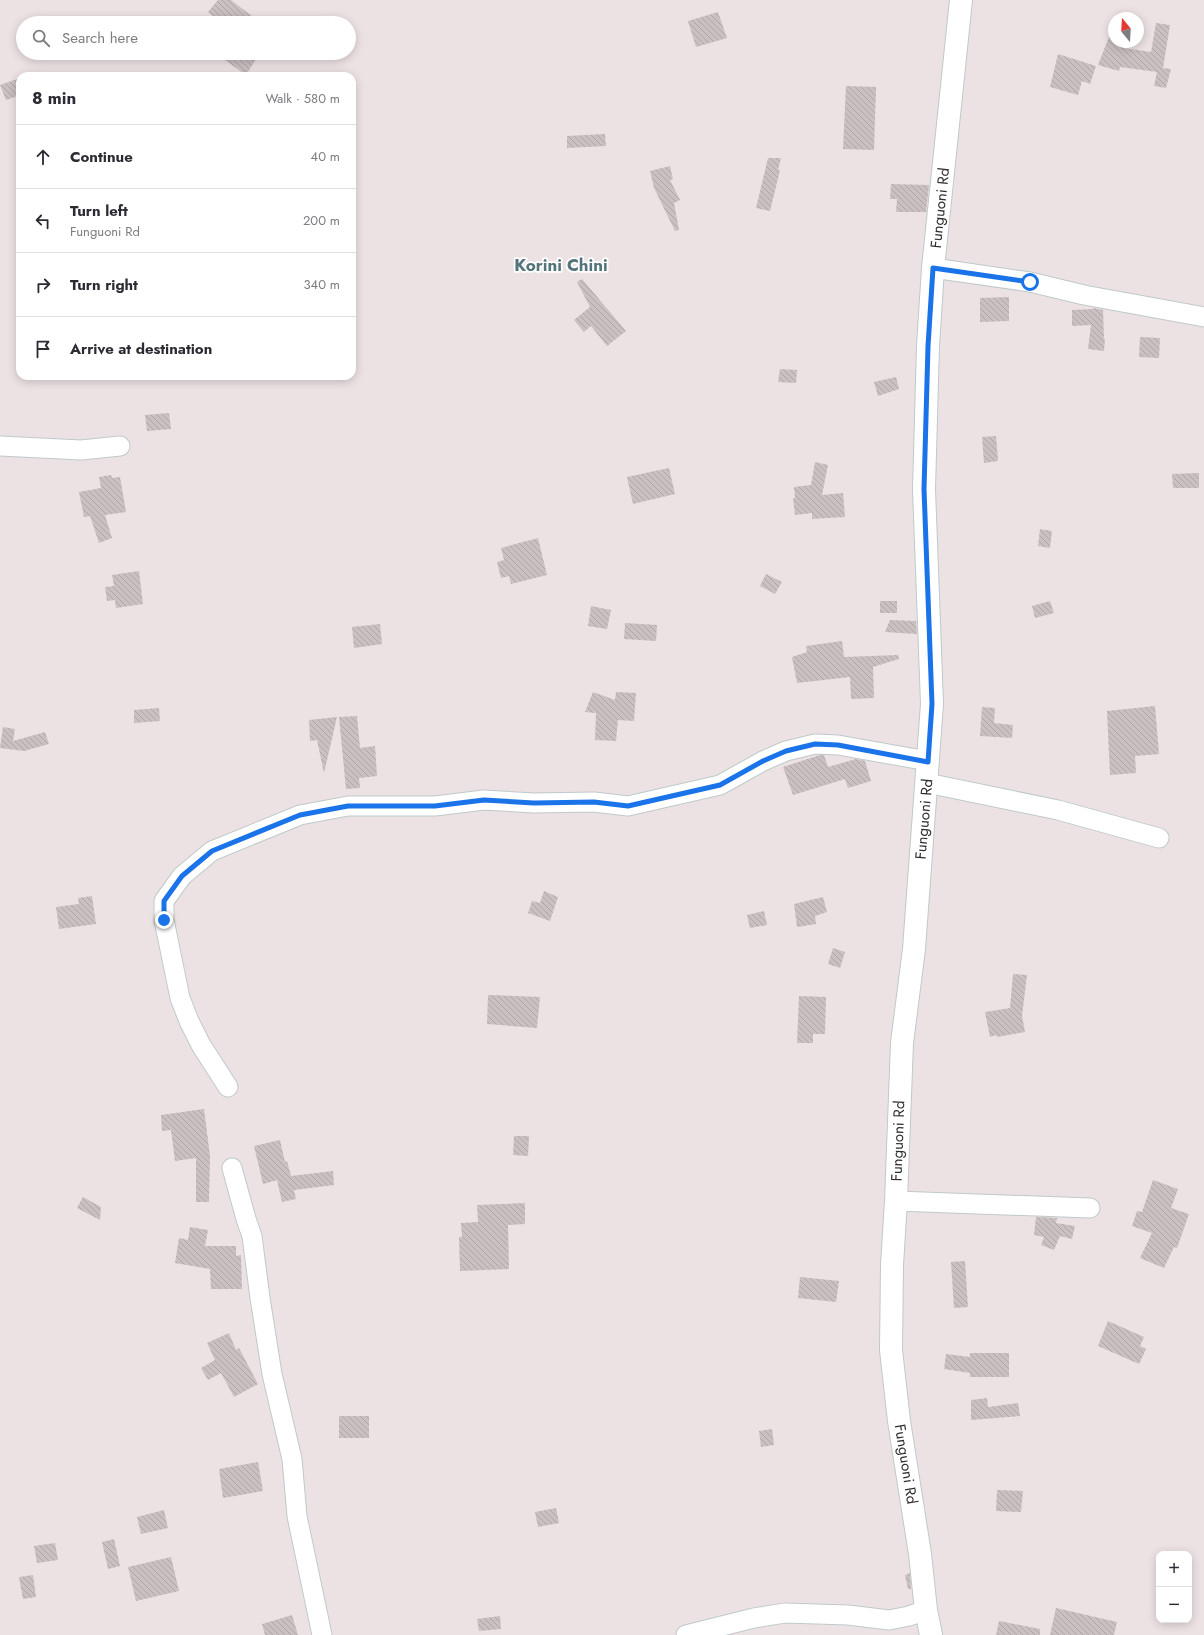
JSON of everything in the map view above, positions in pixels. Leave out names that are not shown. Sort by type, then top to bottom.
[{"type":"street","name":"Funguoni Rd","points":[[931,1635],[926,1610],[920,1554],[899,1421],[891,1350],[892,1265],[902,1043],[914,949],[932,704],[924,489],[928,346],[933,268],[961,0]]},
{"type":"street","points":[[933,268],[1030,282],[1084,295],[1204,316]]},
{"type":"street","points":[[0,446],[81,450],[120,446]]},
{"type":"street","points":[[228,1087],[201,1045],[180,998],[164,920],[164,901],[182,876],[212,851],[300,815],[348,806],[435,806],[484,800],[534,803],[594,802],[628,806],[720,785],[763,761],[786,751],[815,744],[838,745],[928,762]]},
{"type":"street","points":[[927,783],[1058,810],[1159,838]]},
{"type":"street","points":[[232,1168],[252,1236],[272,1374],[292,1460],[297,1516],[322,1635]]},
{"type":"street","points":[[896,1201],[1090,1208]]},
{"type":"street","points":[[686,1635],[754,1618],[785,1613],[848,1615],[889,1620],[926,1610]]},
{"type":"building","points":[[218,0],[231,0],[252,16],[213,16],[208,12]]},
{"type":"building","points":[[718,12],[727,38],[696,47],[688,21]]},
{"type":"building","points":[[1156,23],[1170,25],[1163,68],[1171,69],[1166,88],[1154,86],[1157,72],[1120,67],[1119,71],[1098,65],[1108,40],[1108,48],[1123,48],[1151,52]]},
{"type":"building","points":[[1058,54],[1096,66],[1090,84],[1082,81],[1078,95],[1050,87]]},
{"type":"building","points":[[225,60],[256,60],[248,72],[242,72]]},
{"type":"building","points":[[16,79],[16,96],[6,100],[0,85]]},
{"type":"building","points":[[846,86],[876,87],[874,150],[843,149]]},
{"type":"building","points":[[605,134],[606,146],[567,148],[567,136]]},
{"type":"building","points":[[768,158],[781,158],[778,170],[780,170],[770,211],[756,208]]},
{"type":"building","points":[[670,166],[673,179],[670,180],[680,200],[674,203],[679,230],[675,231],[654,188],[650,171]]},
{"type":"building","points":[[891,184],[929,185],[926,212],[896,212],[897,199],[890,199]]},
{"type":"building","points":[[582,279],[626,331],[607,346],[591,326],[584,332],[574,320],[590,307],[577,282]]},
{"type":"building","points":[[1009,297],[1009,321],[980,322],[980,298]]},
{"type":"building","points":[[1093,308],[1103,310],[1105,339],[1104,351],[1088,349],[1091,325],[1072,326],[1072,310]]},
{"type":"building","points":[[1140,337],[1160,338],[1159,358],[1139,357]]},
{"type":"building","points":[[780,369],[797,370],[796,383],[778,382]]},
{"type":"building","points":[[896,377],[899,389],[878,396],[874,382]]},
{"type":"building","points":[[169,413],[171,429],[147,431],[145,415]]},
{"type":"building","points":[[996,436],[998,461],[984,463],[982,437]]},
{"type":"building","points":[[815,462],[828,465],[822,495],[843,493],[845,517],[812,519],[812,513],[795,515],[793,498],[795,498],[794,487],[811,485]]},
{"type":"building","points":[[669,468],[675,494],[633,504],[627,477]]},
{"type":"building","points":[[1199,473],[1199,488],[1173,488],[1172,474]]},
{"type":"building","points":[[111,475],[112,478],[120,477],[126,512],[105,515],[112,538],[99,543],[90,516],[84,517],[79,492],[101,488],[99,477]]},
{"type":"building","points":[[1040,529],[1052,531],[1050,548],[1038,546]]},
{"type":"building","points":[[538,538],[547,575],[511,584],[509,576],[501,578],[497,562],[504,560],[501,548]]},
{"type":"building","points":[[139,571],[143,604],[116,608],[115,600],[107,601],[105,587],[114,586],[112,575]]},
{"type":"building","points":[[766,574],[782,582],[775,594],[760,586]]},
{"type":"building","points":[[880,601],[897,601],[897,613],[880,613]]},
{"type":"building","points":[[1050,601],[1054,613],[1035,618],[1032,606]]},
{"type":"building","points":[[591,606],[611,610],[607,629],[588,626]]},
{"type":"building","points":[[890,620],[916,621],[917,634],[885,632]]},
{"type":"building","points":[[625,623],[657,625],[656,641],[624,639]]},
{"type":"building","points":[[380,624],[382,644],[354,648],[352,627]]},
{"type":"building","points":[[842,641],[844,657],[898,655],[899,659],[873,667],[874,698],[851,699],[850,677],[797,683],[792,657],[807,652],[806,646]]},
{"type":"building","points":[[593,692],[615,700],[616,692],[636,693],[634,721],[618,720],[616,741],[595,740],[596,713],[585,712]]},
{"type":"building","points":[[1155,706],[1159,754],[1135,756],[1136,773],[1110,775],[1107,711]]},
{"type":"building","points":[[982,707],[995,708],[994,723],[1013,725],[1012,738],[980,736]]},
{"type":"building","points":[[159,708],[160,721],[134,723],[134,710]]},
{"type":"building","points":[[357,716],[360,748],[375,746],[377,776],[359,778],[360,788],[346,789],[339,717]]},
{"type":"building","points":[[337,717],[324,773],[317,740],[310,741],[309,720]]},
{"type":"building","points":[[3,727],[15,729],[13,741],[45,732],[49,744],[24,751],[0,748]]},
{"type":"building","points":[[824,755],[828,767],[856,759],[865,761],[871,781],[848,788],[845,779],[793,795],[783,767]]},
{"type":"building","points":[[544,891],[558,897],[550,921],[528,913],[532,901],[540,903]]},
{"type":"building","points":[[92,896],[96,924],[59,929],[56,907],[79,904],[78,898]]},
{"type":"building","points":[[823,897],[827,912],[815,916],[816,924],[797,927],[794,904]]},
{"type":"building","points":[[764,911],[767,925],[750,928],[747,915]]},
{"type":"building","points":[[833,948],[845,952],[840,968],[828,964]]},
{"type":"building","points":[[1013,974],[1027,975],[1022,1016],[1025,1032],[990,1037],[985,1012],[1010,1008]]},
{"type":"building","points":[[488,995],[540,997],[537,1028],[487,1024]]},
{"type":"building","points":[[799,996],[826,997],[825,1034],[813,1034],[813,1043],[797,1043]]},
{"type":"building","points":[[204,1109],[210,1156],[209,1202],[196,1202],[196,1158],[175,1161],[171,1130],[162,1131],[161,1115]]},
{"type":"building","points":[[514,1136],[529,1136],[528,1156],[513,1155]]},
{"type":"building","points":[[280,1140],[285,1162],[287,1161],[291,1176],[333,1171],[334,1185],[294,1190],[296,1199],[282,1202],[277,1180],[263,1184],[254,1146]]},
{"type":"building","points":[[1153,1180],[1178,1189],[1171,1208],[1189,1214],[1177,1248],[1174,1247],[1164,1268],[1140,1258],[1152,1233],[1132,1226],[1137,1211],[1142,1212]]},
{"type":"building","points":[[83,1197],[101,1207],[100,1220],[77,1208]]},
{"type":"building","points":[[525,1203],[525,1224],[508,1225],[509,1269],[460,1271],[459,1237],[462,1237],[461,1223],[478,1222],[477,1205]]},
{"type":"building","points":[[1036,1217],[1057,1218],[1056,1223],[1075,1226],[1072,1239],[1060,1236],[1054,1250],[1041,1245],[1044,1237],[1034,1235]]},
{"type":"building","points":[[190,1227],[208,1230],[205,1246],[236,1246],[236,1256],[241,1255],[242,1289],[211,1289],[210,1269],[175,1263],[179,1238],[188,1240]]},
{"type":"building","points":[[965,1261],[968,1307],[954,1308],[951,1262]]},
{"type":"building","points":[[800,1277],[839,1281],[836,1302],[798,1298]]},
{"type":"building","points":[[1108,1321],[1144,1337],[1140,1346],[1146,1349],[1139,1364],[1098,1346]]},
{"type":"building","points":[[229,1333],[236,1350],[239,1348],[258,1384],[234,1397],[221,1373],[208,1380],[201,1368],[215,1360],[207,1343]]},
{"type":"building","points":[[970,1353],[1009,1353],[1009,1377],[970,1377],[970,1373],[944,1369],[946,1354],[970,1357]]},
{"type":"building","points":[[987,1398],[988,1407],[1018,1403],[1020,1416],[971,1420],[971,1400]]},
{"type":"building","points":[[339,1416],[369,1416],[369,1438],[339,1438]]},
{"type":"building","points":[[772,1429],[774,1445],[761,1447],[759,1431]]},
{"type":"building","points":[[258,1462],[263,1491],[223,1498],[219,1469]]},
{"type":"building","points":[[997,1490],[1023,1491],[1021,1512],[996,1511]]},
{"type":"building","points":[[556,1508],[559,1523],[538,1527],[535,1512]]},
{"type":"building","points":[[164,1510],[168,1528],[141,1534],[137,1517]]},
{"type":"building","points":[[114,1539],[120,1566],[108,1569],[102,1542]]},
{"type":"building","points":[[55,1543],[58,1560],[37,1563],[34,1546]]},
{"type":"building","points":[[171,1557],[179,1591],[136,1601],[128,1567]]},
{"type":"building","points":[[910,1573],[911,1589],[908,1589],[905,1575]]},
{"type":"building","points":[[33,1575],[36,1597],[23,1599],[19,1577]]},
{"type":"building","points":[[1056,1608],[1117,1622],[1114,1635],[1050,1635]]},
{"type":"building","points":[[292,1615],[298,1635],[265,1635],[262,1624]]},
{"type":"building","points":[[500,1616],[501,1629],[479,1631],[477,1619]]},
{"type":"building","points":[[999,1621],[1040,1629],[1040,1635],[996,1635]]},
{"type":"district","name":"Korini Chini","points":[[561,265]]},
{"type":"route","points":[[164,920],[164,901],[182,876],[212,851],[300,815],[348,806],[435,806],[484,800],[534,803],[594,802],[628,806],[720,785],[763,761],[786,751],[815,744],[838,745],[928,762],[932,704],[924,489],[928,346],[933,268],[1030,282]]}]
